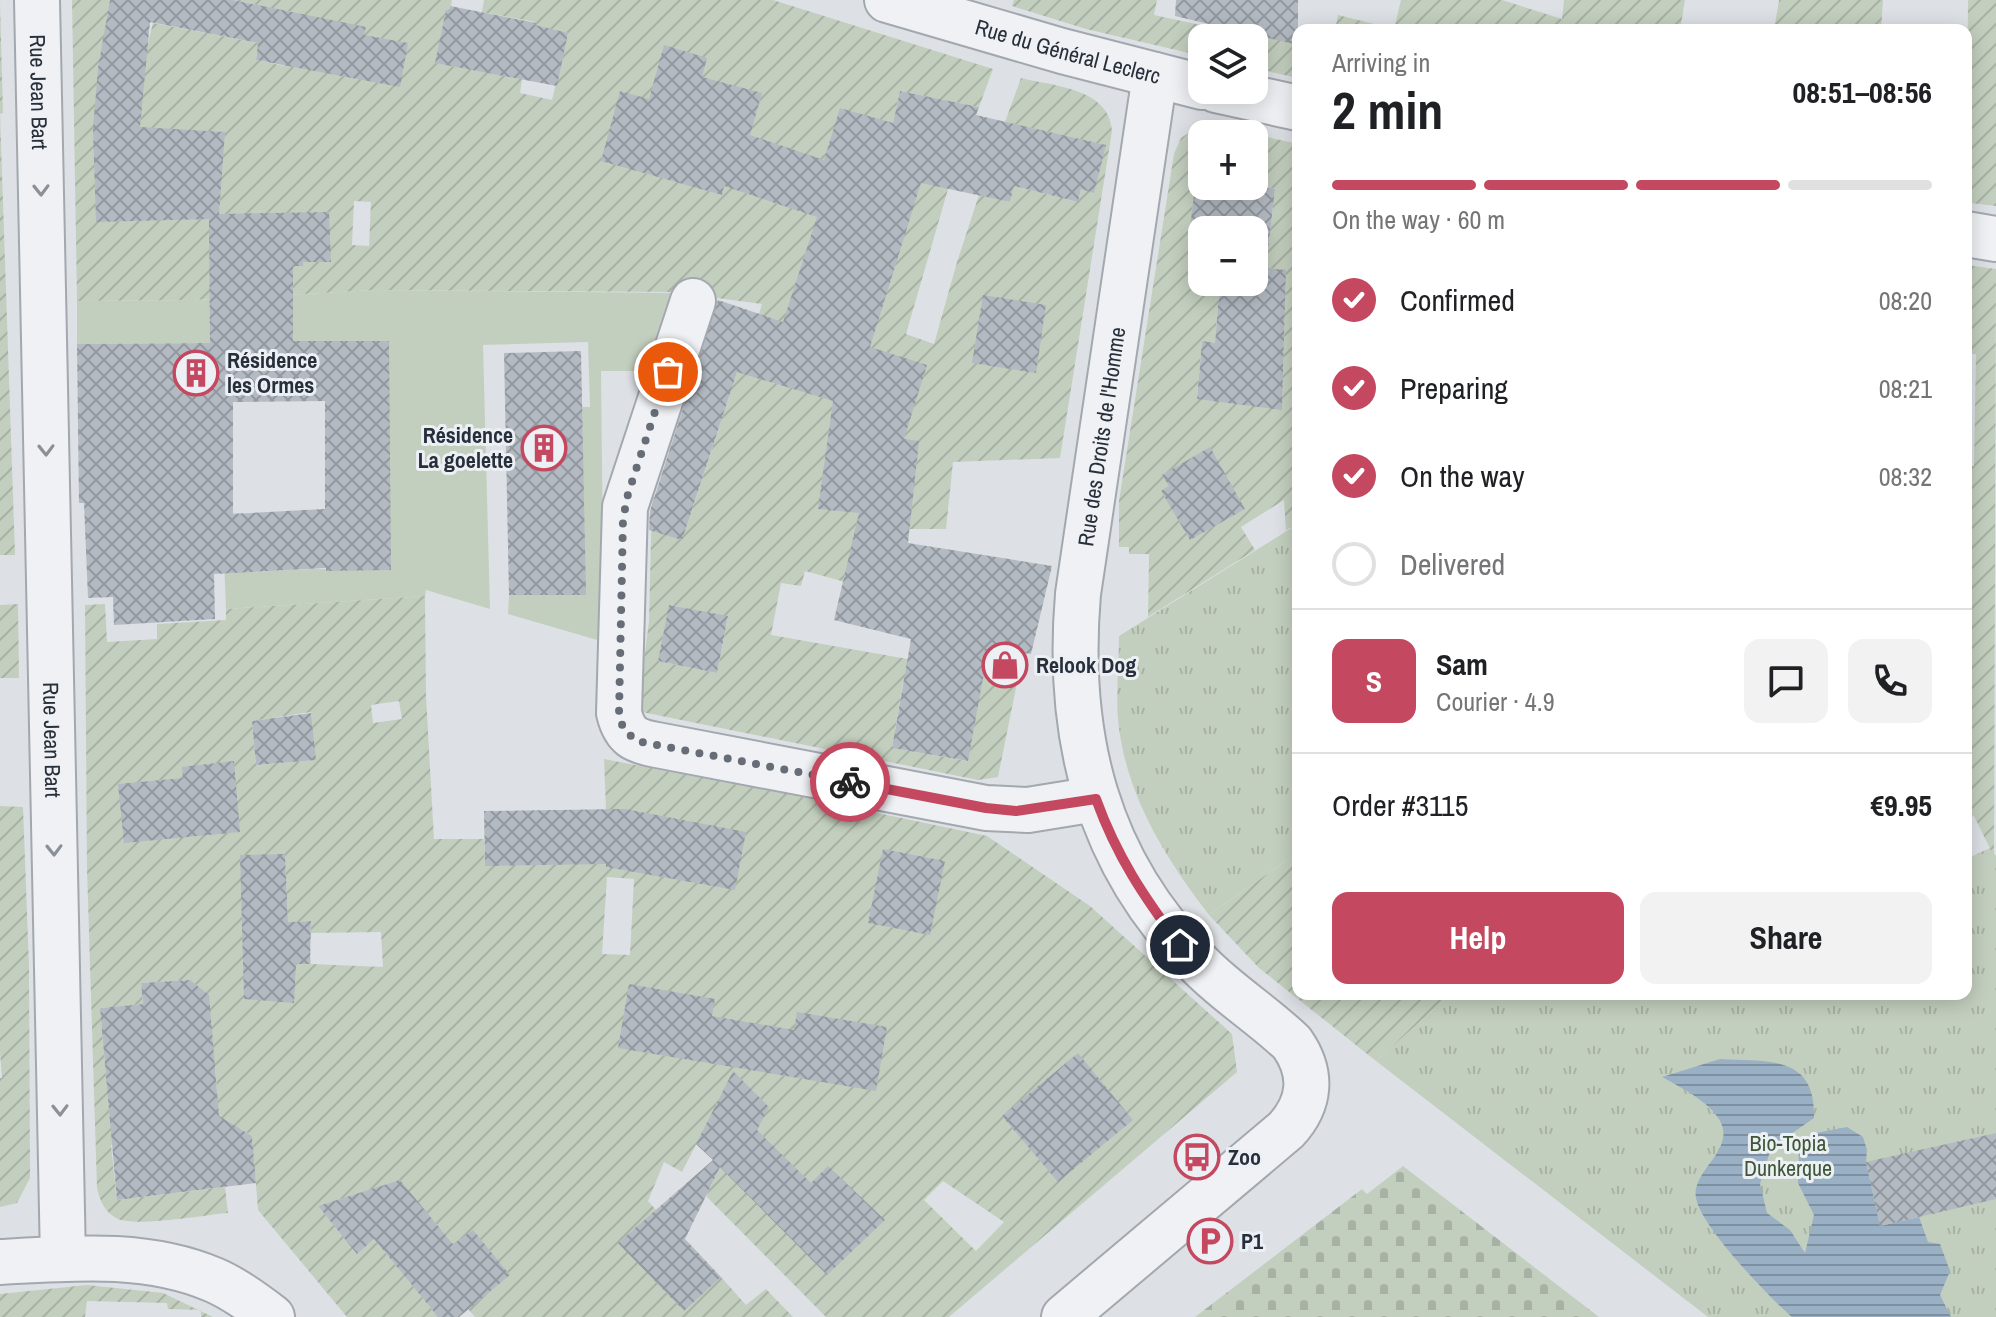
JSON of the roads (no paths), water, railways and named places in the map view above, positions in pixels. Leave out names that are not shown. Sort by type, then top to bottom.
[{"type":"street","name":"Rue Jean Bart","points":[[37,0],[63,1259]]},
{"type":"street","name":"Rue du Général Leclerc","points":[[887,0],[1062,51],[1188,83]]},
{"type":"street","name":"Rue des Droits de l'Homme","points":[[1064,1317],[1286,1130],[1304,1105],[1308,1087],[1298,1051],[1180,945],[1130,877],[1096,799],[1080,733],[1074,656],[1076,617],[1155,75]]},
{"type":"street","points":[[1268,101],[1292,107]]},
{"type":"street","points":[[1972,235],[1996,239]]},
{"type":"street","points":[[693,301],[625,507],[619,713],[628,736],[636,741],[986,808],[1028,810],[1096,799]]},
{"type":"street","points":[[0,1262],[63,1259],[140,1261],[192,1273],[234,1290],[272,1317]]},
{"type":"water","points":[[1720,1059],[1755,1060],[1786,1066],[1798,1072],[1807,1082],[1813,1097],[1814,1118],[1771,1148],[1760,1184],[1767,1213],[1790,1230],[1805,1253],[1814,1215],[1798,1183],[1799,1147],[1816,1133],[1847,1127],[1863,1137],[1880,1226],[1919,1217],[1928,1242],[1940,1244],[1950,1271],[1940,1295],[1951,1317],[1792,1317],[1737,1261],[1710,1226],[1696,1198],[1699,1180],[1720,1147],[1723,1128],[1712,1110],[1662,1077]]},
{"type":"place","name":"Résidence les Ormes","points":[[196,373]]},
{"type":"place","name":"Résidence La goelette","points":[[544,448]]},
{"type":"place","name":"Relook Dog","points":[[1005,665]]},
{"type":"place","name":"Zoo","points":[[1197,1157]]},
{"type":"place","name":"P1","points":[[1210,1241]]},
{"type":"park label","name":"Bio-Topia Dunkerque","points":[[1788,1156]]}]
